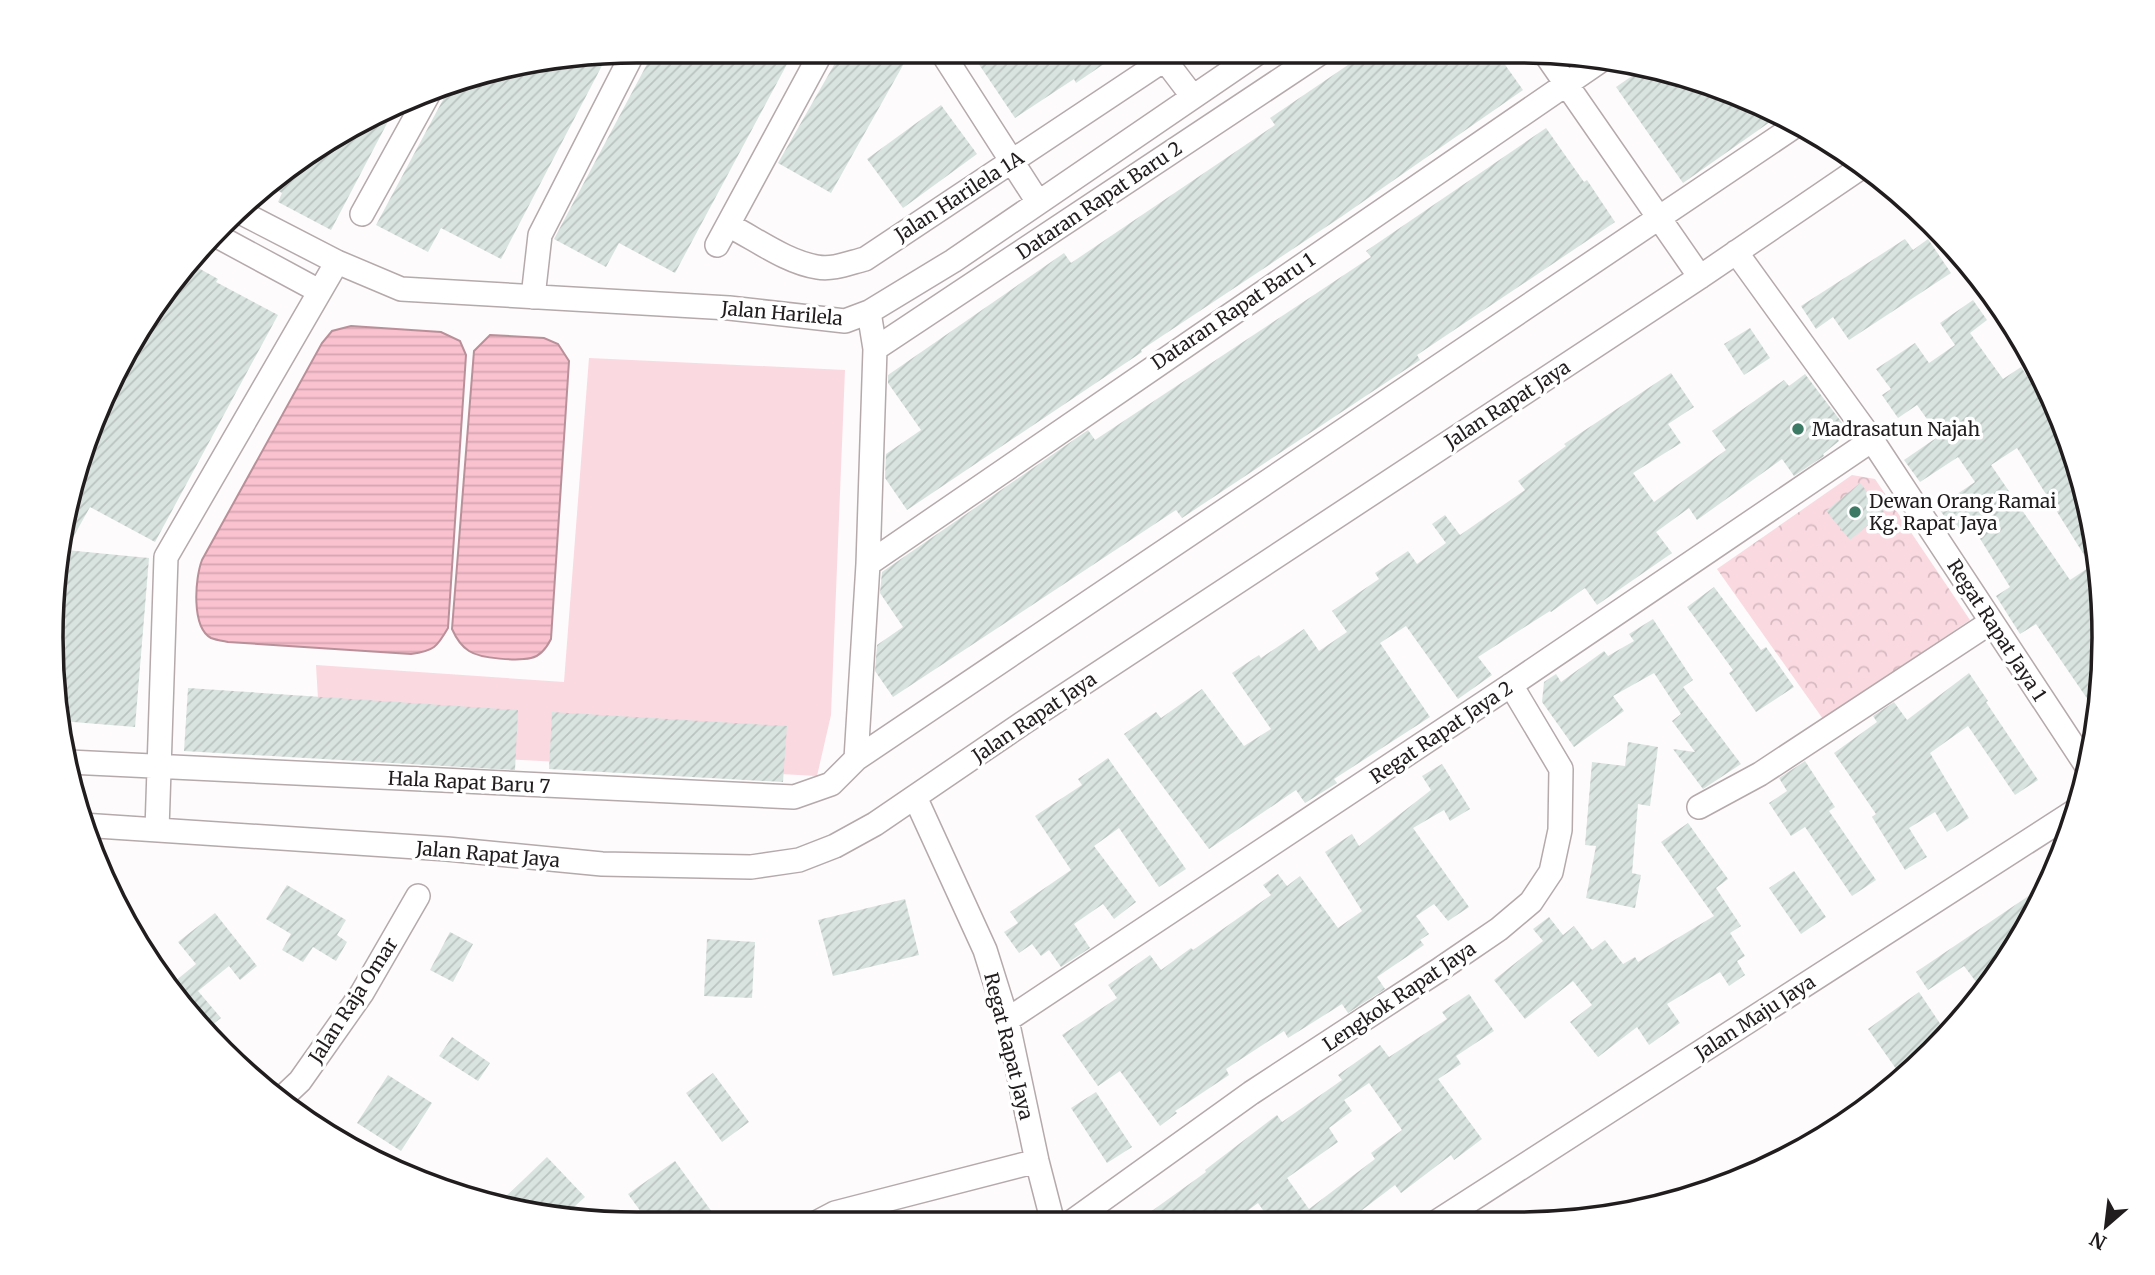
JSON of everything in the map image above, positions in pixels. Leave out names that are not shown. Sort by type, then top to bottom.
[{"type":"street","points":[[533,297],[540,235],[629,63]]},
{"type":"street","name":"Jalan Harilela 1A","points":[[816,63],[723,235],[817,267],[837,267],[864,259],[1011,162],[1152,63]]},
{"type":"street","points":[[949,63],[1038,202]]},
{"type":"street","points":[[1171,63],[1193,97]]},
{"type":"street","name":"Jalan Harilela","points":[[248,216],[337,262],[401,289],[729,308],[845,321],[869,312],[953,261],[1243,63]]},
{"type":"street","name":"Dataran Rapat Baru 2","points":[[876,349],[1305,63]]},
{"type":"street","points":[[1552,64],[1700,277]]},
{"type":"street","name":"Dataran Rapat Baru 1","points":[[868,564],[1590,68]]},
{"type":"street","points":[[362,214],[422,105]]},
{"type":"street","points":[[856,759],[1788,131]]},
{"type":"street","name":"Jalan Rapat Jaya","points":[[95,826],[433,848],[602,864],[751,867],[799,860],[835,846],[875,824],[1854,172]]},
{"type":"street","points":[[223,239],[319,291]]},
{"type":"street","name":"Regat Rapat Jaya 1","points":[[1736,252],[1872,440],[2080,755]]},
{"type":"street","points":[[157,830],[166,557],[337,262]]},
{"type":"street","points":[[856,759],[868,564],[876,349],[869,312]]},
{"type":"street","name":"Regat Rapat Jaya 2","points":[[1007,1020],[1511,685],[1872,440]]},
{"type":"street","points":[[1699,807],[1760,774],[1991,622]]},
{"type":"street","name":"Lengkok Rapat Jaya","points":[[1085,1212],[1251,1093],[1499,929],[1531,902],[1551,872],[1560,830],[1561,769],[1511,685]]},
{"type":"street","name":"Hala Rapat Baru 7","points":[[77,763],[793,797],[831,784],[856,759]]},
{"type":"street","name":"Regat Rapat Jaya","points":[[915,797],[985,950],[1007,1020],[1050,1212]]},
{"type":"street","name":"Jalan Maju Jaya","points":[[1452,1212],[2063,819]]},
{"type":"street","name":"Jalan Raja Omar","points":[[288,1093],[300,1081],[362,993],[418,896]]},
{"type":"street","points":[[839,1212],[1037,1161]]},
{"type":"green space","points":[[589,358],[845,370],[831,715],[817,776],[321,749],[316,665],[564,682]]},
{"type":"green space","points":[[1852,475],[1875,479],[1970,620],[1823,719],[1717,569]]},
{"type":"shaded area","points":[[351,326],[441,332],[460,341],[466,355],[448,628],[434,647],[411,654],[228,642],[211,638],[200,624],[196,602],[202,560],[322,343],[332,331]]},
{"type":"shaded area","points":[[490,335],[544,338],[558,344],[569,361],[551,639],[541,653],[525,659],[500,659],[475,654],[461,644],[452,629],[474,351]]},
{"type":"building","points":[[648,63],[788,63],[675,273],[619,243],[606,267],[554,239]]},
{"type":"building","points":[[835,63],[904,63],[831,193],[778,163]]},
{"type":"building","points":[[978,63],[1105,63],[1076,83],[1074,79],[1015,118]]},
{"type":"building","points":[[1351,63],[1504,63],[1523,90],[1341,217],[907,510],[885,478],[886,454],[921,430],[888,383],[888,375],[1064,253],[1071,263],[1275,125],[1270,118]]},
{"type":"building","points":[[603,64],[501,259],[441,228],[428,252],[376,225],[445,96],[525,74]]},
{"type":"building","points":[[1634,75],[1702,93],[1771,121],[1683,183],[1616,87]]},
{"type":"building","points":[[941,105],[977,154],[903,208],[867,159]]},
{"type":"building","points":[[389,119],[331,230],[278,202],[282,193],[278,191],[318,160]]},
{"type":"building","points":[[1546,128],[1584,182],[1587,180],[1615,222],[1417,355],[1420,360],[1182,518],[1176,510],[893,697],[875,671],[877,645],[903,627],[880,593],[882,572],[1088,430],[1095,440],[1371,257],[1366,251]]},
{"type":"building","points":[[1905,239],[1913,250],[1928,239],[1951,273],[1849,340],[1833,317],[1816,329],[1801,306]]},
{"type":"building","points":[[198,268],[218,279],[216,282],[278,315],[155,542],[90,507],[72,540],[93,453],[122,383],[160,318]]},
{"type":"building","points":[[1973,300],[1987,320],[1970,333],[2003,379],[2021,367],[2035,389],[2062,453],[2081,525],[2086,558],[2017,448],[1991,465],[2070,580],[2088,568],[2092,638],[2088,700],[2036,624],[2020,634],[1996,596],[2010,587],[1969,521],[1954,531],[1938,507],[1975,482],[1958,457],[1920,482],[1904,460],[1939,436],[1917,405],[1898,418],[1882,395],[1891,389],[1876,369],[1915,343],[1929,363],[1955,345],[1940,323]]},
{"type":"building","points":[[1750,328],[1770,358],[1744,375],[1724,344]]},
{"type":"building","points":[[1671,373],[1694,407],[1668,424],[1681,443],[1633,473],[1654,502],[1726,450],[1712,431],[1784,380],[1789,386],[1805,374],[1843,424],[1833,433],[1839,441],[1823,454],[1824,456],[1794,476],[1782,459],[1697,520],[1689,508],[1656,532],[1672,553],[1597,605],[1585,588],[1478,657],[1492,675],[1458,699],[1406,626],[1380,643],[1430,717],[1334,779],[1337,783],[1305,803],[1296,790],[1209,849],[1124,734],[1156,712],[1161,718],[1202,689],[1244,746],[1271,729],[1232,673],[1259,655],[1261,658],[1304,629],[1319,651],[1347,632],[1332,611],[1379,579],[1375,573],[1408,551],[1417,564],[1446,543],[1432,524],[1445,515],[1460,535],[1525,490],[1518,481],[1566,446],[1564,444]]},
{"type":"building","name":"Dewan Orang Ramai Kg. Rapat Jaya","points":[[1860,483],[1884,512],[1850,540],[1826,511]]},
{"type":"building","points":[[70,550],[149,558],[135,727],[70,722],[63,638]]},
{"type":"building","points":[[1714,587],[1761,650],[1766,647],[1794,687],[1756,712],[1729,673],[1733,670],[1687,607]]},
{"type":"building","points":[[1653,619],[1693,680],[1683,687],[1741,764],[1703,789],[1673,749],[1695,752],[1672,721],[1681,714],[1654,673],[1613,696],[1624,711],[1574,747],[1542,702],[1544,682],[1556,674],[1561,682],[1604,651],[1608,656],[1634,641],[1629,634]]},
{"type":"building","points":[[1969,673],[2038,780],[2015,795],[1968,726],[1930,753],[1969,818],[1947,832],[1935,812],[1909,828],[1927,857],[1905,870],[1872,817],[1876,814],[1834,753],[1877,722],[1873,716],[1894,702],[1907,720]]},
{"type":"building","points":[[188,688],[518,710],[515,770],[184,751]]},
{"type":"building","points":[[552,712],[787,726],[783,782],[549,769]]},
{"type":"building","points":[[1628,742],[1658,747],[1650,806],[1638,804],[1632,873],[1641,875],[1635,908],[1586,898],[1596,846],[1585,845],[1592,762],[1625,766]]},
{"type":"building","points":[[1108,758],[1186,869],[1159,887],[1119,828],[1094,846],[1136,902],[1114,919],[1103,904],[1074,924],[1090,948],[1061,967],[1049,950],[1041,956],[1032,944],[1019,953],[1004,932],[1018,923],[1010,912],[1071,870],[1035,816],[1082,785],[1078,779]]},
{"type":"building","points":[[1805,761],[1835,807],[1829,811],[1876,880],[1852,896],[1805,827],[1791,836],[1769,803],[1787,791],[1779,778]]},
{"type":"building","points":[[1442,764],[1470,809],[1450,821],[1444,810],[1413,828],[1469,907],[1448,921],[1434,904],[1416,916],[1429,934],[1420,940],[1424,945],[1377,977],[1385,989],[1348,1013],[1342,1004],[1288,1038],[1284,1031],[1226,1069],[1229,1075],[1175,1111],[1177,1113],[1160,1126],[1120,1071],[1098,1086],[1062,1035],[1117,998],[1108,985],[1150,955],[1161,970],[1191,948],[1193,950],[1271,895],[1263,885],[1278,874],[1287,886],[1300,876],[1338,928],[1362,911],[1325,852],[1352,834],[1359,846],[1431,790],[1422,776]]},
{"type":"building","points":[[1688,823],[1728,879],[1716,888],[1741,926],[1730,933],[1745,956],[1737,961],[1745,975],[1729,986],[1720,972],[1667,1004],[1680,1023],[1649,1045],[1637,1027],[1598,1057],[1570,1022],[1592,1005],[1573,981],[1525,1019],[1494,980],[1543,941],[1533,929],[1549,917],[1563,935],[1574,926],[1592,950],[1605,940],[1623,964],[1635,957],[1638,962],[1714,916],[1661,842]]},
{"type":"building","points":[[1794,871],[1826,917],[1801,934],[1769,888]]},
{"type":"building","points":[[287,885],[346,920],[337,935],[347,942],[336,961],[313,947],[303,962],[282,950],[291,934],[266,919]]},
{"type":"building","points":[[2032,893],[1995,957],[1976,982],[1964,966],[1928,990],[1916,972]]},
{"type":"building","points":[[905,899],[919,955],[833,976],[818,920]]},
{"type":"building","points":[[215,913],[257,966],[240,980],[229,966],[198,991],[221,1018],[213,1024],[177,980],[196,964],[178,942]]},
{"type":"building","points":[[450,932],[473,944],[453,982],[430,970]]},
{"type":"building","points":[[707,939],[755,942],[752,998],[704,996]]},
{"type":"building","points":[[1919,992],[1941,1025],[1896,1069],[1868,1029]]},
{"type":"building","points":[[1469,994],[1494,1031],[1456,1056],[1461,1064],[1438,1079],[1482,1139],[1454,1160],[1451,1155],[1401,1193],[1395,1185],[1359,1212],[1264,1212],[1258,1203],[1246,1212],[1150,1212],[1277,1115],[1282,1122],[1342,1080],[1338,1075],[1380,1045],[1389,1057],[1447,1019],[1442,1012]],"holes":[[[1369,1083],[1402,1130],[1371,1153],[1375,1159],[1309,1209],[1287,1178],[1338,1142],[1329,1128],[1352,1111],[1344,1100]]]},
{"type":"building","points":[[452,1037],[490,1063],[478,1081],[439,1056]]},
{"type":"building","points":[[713,1073],[749,1122],[722,1142],[686,1093]]},
{"type":"building","points":[[388,1075],[432,1103],[401,1151],[357,1123]]},
{"type":"building","points":[[1096,1092],[1132,1147],[1107,1163],[1071,1108]]},
{"type":"building","points":[[547,1157],[585,1197],[573,1208],[506,1196]]},
{"type":"building","points":[[675,1161],[712,1212],[641,1212],[628,1194]]},
{"type":"place","name":"Madrasatun Najah","points":[[1798,429]]},
{"type":"place","name":"Dewan Orang Ramai Kg. Rapat Jaya","points":[[1855,512]]}]
